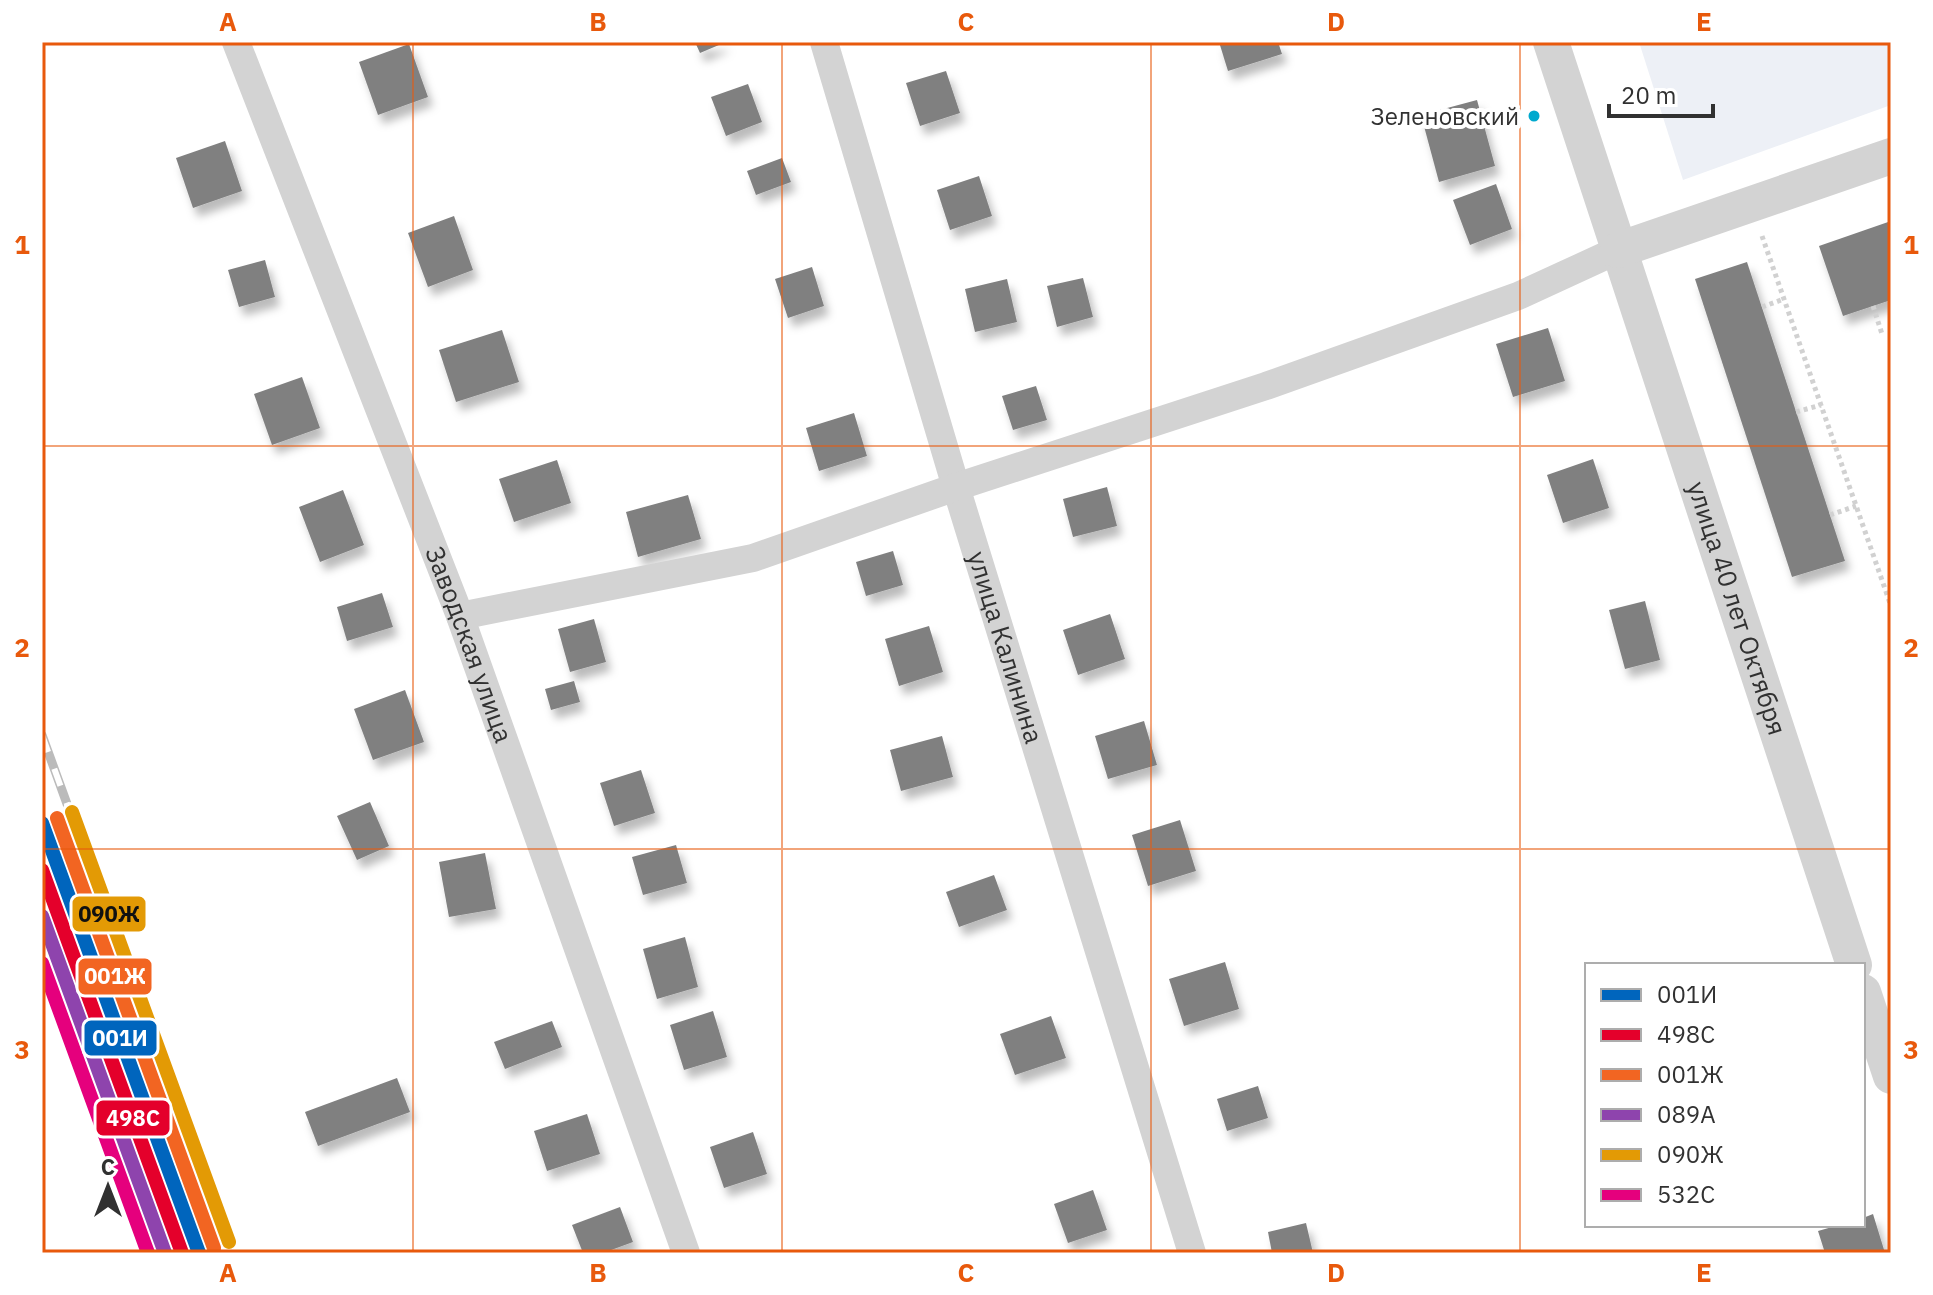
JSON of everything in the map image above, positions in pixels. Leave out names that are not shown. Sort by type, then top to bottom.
[{"type":"street","name":"Заводская улица","points":[[236,42],[460,616],[686,1253]]},
{"type":"street","name":"улица Калинина","points":[[824,42],[956,487],[1192,1253]]},
{"type":"street","name":"улица 40 лет Октября","points":[[1551,42],[1853,963]]},
{"type":"street","points":[[460,616],[753,558],[956,487],[1266,386],[1518,296],[1618,250],[1891,156]]},
{"type":"street","points":[[1865,998],[1891,1076]]},
{"type":"path","points":[[1751,204],[1856,506],[1888,588],[1891,606]]},
{"type":"path","points":[[1762,307],[1784,299]]},
{"type":"path","points":[[1873,306],[1882,334]]},
{"type":"path","points":[[1796,412],[1821,405]]},
{"type":"path","points":[[1830,515],[1856,506]]},
{"type":"shaded area","points":[[1639,42],[1891,42],[1891,105],[1683,180]]},
{"type":"building","points":[[695,42],[726,42],[700,53]]},
{"type":"building","points":[[1219,42],[1278,42],[1282,54],[1228,71]]},
{"type":"building","points":[[409,44],[428,97],[378,115],[359,62]]},
{"type":"building","points":[[946,71],[960,113],[920,126],[906,83]]},
{"type":"building","points":[[748,84],[762,122],[726,136],[711,97]]},
{"type":"building","points":[[1477,100],[1495,166],[1439,182],[1421,115]]},
{"type":"building","points":[[225,141],[242,191],[193,208],[176,158]]},
{"type":"building","points":[[782,158],[791,182],[756,195],[747,171]]},
{"type":"building","points":[[979,176],[992,216],[950,230],[937,190]]},
{"type":"building","points":[[1496,184],[1512,229],[1470,245],[1453,200]]},
{"type":"building","points":[[454,216],[473,270],[428,287],[408,233]]},
{"type":"building","points":[[1891,221],[1891,300],[1843,316],[1819,246]]},
{"type":"building","points":[[265,260],[275,297],[239,307],[228,270]]},
{"type":"building","points":[[1747,262],[1845,561],[1792,577],[1695,279]]},
{"type":"building","points":[[812,267],[824,306],[788,318],[775,279]]},
{"type":"building","points":[[1083,278],[1093,317],[1057,327],[1047,286]]},
{"type":"building","points":[[1007,279],[1017,322],[975,332],[965,289]]},
{"type":"building","points":[[1548,328],[1565,381],[1513,397],[1496,344]]},
{"type":"building","points":[[502,330],[519,382],[456,402],[439,350]]},
{"type":"building","points":[[302,377],[320,428],[272,445],[254,394]]},
{"type":"building","points":[[1036,386],[1047,420],[1013,430],[1002,396]]},
{"type":"building","points":[[854,413],[867,456],[819,471],[806,428]]},
{"type":"building","points":[[1593,459],[1609,508],[1563,523],[1547,475]]},
{"type":"building","points":[[557,460],[571,503],[514,522],[499,479]]},
{"type":"building","points":[[1107,487],[1117,526],[1073,537],[1063,499]]},
{"type":"building","points":[[343,490],[364,545],[320,562],[299,507]]},
{"type":"building","points":[[688,495],[701,539],[638,557],[626,512]]},
{"type":"building","points":[[893,551],[903,585],[866,596],[856,562]]},
{"type":"building","points":[[382,593],[393,627],[347,641],[337,607]]},
{"type":"building","points":[[1645,601],[1660,660],[1625,669],[1609,610]]},
{"type":"building","points":[[1110,614],[1125,659],[1078,675],[1063,630]]},
{"type":"building","points":[[594,619],[606,662],[570,672],[558,629]]},
{"type":"building","points":[[929,626],[943,672],[899,686],[885,639]]},
{"type":"building","points":[[574,681],[580,702],[551,710],[545,689]]},
{"type":"building","points":[[405,690],[424,742],[373,760],[354,709]]},
{"type":"building","points":[[1144,721],[1157,765],[1108,779],[1095,736]]},
{"type":"building","points":[[942,736],[953,777],[901,791],[890,750]]},
{"type":"building","points":[[641,770],[655,813],[614,826],[600,783]]},
{"type":"building","points":[[370,802],[389,846],[357,860],[337,816]]},
{"type":"building","points":[[1180,820],[1196,871],[1148,886],[1132,835]]},
{"type":"building","points":[[676,845],[687,883],[643,895],[632,857]]},
{"type":"building","points":[[485,853],[496,909],[449,917],[439,862]]},
{"type":"building","points":[[994,875],[1007,910],[959,927],[946,892]]},
{"type":"building","points":[[685,937],[698,987],[657,999],[643,949]]},
{"type":"building","points":[[1225,962],[1239,1009],[1184,1026],[1169,979]]},
{"type":"building","points":[[713,1011],[727,1057],[684,1070],[670,1025]]},
{"type":"building","points":[[1051,1016],[1066,1058],[1015,1075],[1000,1034]]},
{"type":"building","points":[[552,1021],[562,1047],[505,1069],[494,1042]]},
{"type":"building","points":[[397,1078],[410,1112],[318,1146],[305,1112]]},
{"type":"building","points":[[1258,1086],[1268,1118],[1227,1131],[1217,1099]]},
{"type":"building","points":[[587,1114],[600,1154],[547,1171],[534,1131]]},
{"type":"building","points":[[753,1132],[767,1174],[724,1188],[710,1147]]},
{"type":"building","points":[[1093,1190],[1107,1230],[1068,1243],[1054,1204]]},
{"type":"building","points":[[620,1207],[633,1242],[603,1253],[583,1253],[572,1225]]},
{"type":"building","points":[[1873,1214],[1885,1253],[1825,1253],[1818,1231],[1832,1227],[1865,1227],[1865,1217]]},
{"type":"building","points":[[1306,1223],[1313,1253],[1272,1253],[1268,1232]]},
{"type":"railway","points":[[42,735],[230,1253]]},
{"type":"transit line","name":"090Ж","points":[[72,812],[229,1242]]},
{"type":"transit line","name":"001Ж","points":[[57,818],[214,1248]]},
{"type":"transit line","name":"001И","points":[[42,823],[199,1253]]},
{"type":"transit line","name":"498С","points":[[42,870],[182,1253]]},
{"type":"transit line","name":"089А","points":[[42,916],[165,1253]]},
{"type":"transit line","name":"532С","points":[[42,963],[148,1253]]},
{"type":"place","name":"Зеленовский","points":[[1534,116]]}]
